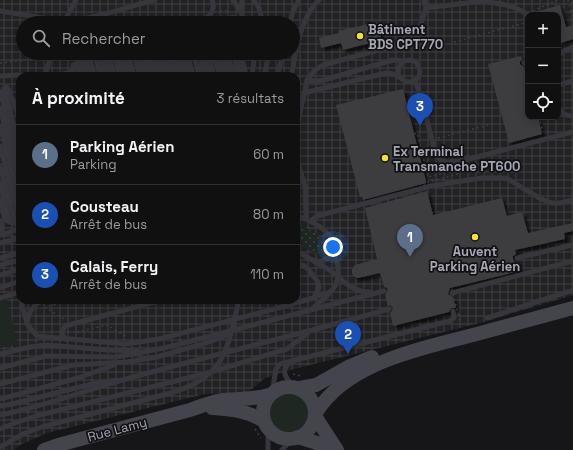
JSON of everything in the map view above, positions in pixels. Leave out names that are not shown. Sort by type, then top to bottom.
[{"type":"street","points":[[295,438],[310,429],[315,415],[329,394],[361,372],[380,362],[424,348],[573,308]]},
{"type":"street","points":[[328,450],[317,443],[295,438],[280,437],[273,434],[266,425],[263,407],[270,394],[282,387],[314,386],[348,367],[382,354],[424,348]]},
{"type":"street","points":[[296,387],[307,393],[311,398],[315,406],[315,415],[337,450]]},
{"type":"street","name":"Rue Lamy","points":[[44,450],[219,401],[253,399],[270,394]]},
{"type":"street","name":"Rue Lamy","points":[[190,410],[208,408],[227,409],[251,414],[266,425]]},
{"type":"lane","points":[[67,16],[76,0]]},
{"type":"lane","points":[[95,16],[154,0]]},
{"type":"lane","points":[[209,16],[213,8],[212,0]]},
{"type":"lane","points":[[233,0],[238,6],[242,15]]},
{"type":"lane","points":[[242,0],[242,15]]},
{"type":"lane","points":[[254,0],[260,8]]},
{"type":"lane","points":[[257,0],[262,16]]},
{"type":"lane","points":[[292,16],[299,0]]},
{"type":"lane","points":[[300,112],[307,80],[315,70],[323,65],[416,40],[426,8],[424,0]]},
{"type":"lane","points":[[426,8],[492,0]]},
{"type":"lane","points":[[300,41],[305,21],[317,2]]},
{"type":"lane","points":[[474,2],[506,5],[520,9],[525,13]]},
{"type":"lane","points":[[0,11],[30,16]]},
{"type":"lane","points":[[561,53],[573,48]]},
{"type":"lane","points":[[46,72],[50,60]]},
{"type":"lane","points":[[68,72],[73,65],[89,60]]},
{"type":"lane","points":[[84,72],[96,60]]},
{"type":"lane","points":[[88,72],[97,60]]},
{"type":"lane","points":[[92,72],[98,60]]},
{"type":"lane","points":[[96,72],[98,60]]},
{"type":"lane","points":[[99,60],[100,72]]},
{"type":"lane","points":[[100,60],[104,72]]},
{"type":"lane","points":[[101,60],[108,72]]},
{"type":"lane","points":[[101,60],[111,72]]},
{"type":"lane","points":[[102,60],[116,72]]},
{"type":"lane","points":[[120,60],[123,72]]},
{"type":"lane","points":[[125,60],[128,72]]},
{"type":"lane","points":[[130,60],[133,72]]},
{"type":"lane","points":[[136,60],[139,72]]},
{"type":"lane","points":[[140,60],[144,72]]},
{"type":"lane","points":[[145,60],[148,72]]},
{"type":"lane","points":[[150,60],[153,72]]},
{"type":"lane","points":[[155,60],[158,72]]},
{"type":"lane","points":[[160,60],[163,72]]},
{"type":"lane","points":[[165,60],[168,72]]},
{"type":"lane","points":[[170,60],[173,72]]},
{"type":"lane","points":[[175,60],[178,72]]},
{"type":"lane","points":[[180,60],[183,72]]},
{"type":"lane","points":[[184,60],[188,72]]},
{"type":"lane","points":[[189,60],[192,72]]},
{"type":"lane","points":[[195,60],[199,72]]},
{"type":"lane","points":[[201,60],[204,72]]},
{"type":"lane","points":[[205,60],[209,72]]},
{"type":"lane","points":[[210,60],[213,72]]},
{"type":"lane","points":[[216,60],[219,72]]},
{"type":"lane","points":[[220,60],[223,72]]},
{"type":"lane","points":[[225,60],[228,72]]},
{"type":"lane","points":[[230,60],[233,72]]},
{"type":"lane","points":[[235,60],[238,72]]},
{"type":"lane","points":[[239,60],[243,72]]},
{"type":"lane","points":[[242,60],[243,72]]},
{"type":"lane","points":[[253,72],[254,60]]},
{"type":"lane","points":[[265,72],[267,60]]},
{"type":"lane","points":[[279,72],[281,60]]},
{"type":"lane","points":[[292,72],[295,60]]},
{"type":"lane","points":[[304,93],[390,73],[399,76],[406,82],[411,82],[419,77],[420,73],[419,66],[416,62],[411,60],[390,61],[324,80],[307,80]]},
{"type":"lane","points":[[399,76],[399,66],[404,61]]},
{"type":"lane","points":[[0,76],[16,75]]},
{"type":"lane","points":[[415,80],[439,160],[444,162],[468,160],[573,132]]},
{"type":"lane","points":[[561,84],[573,81]]},
{"type":"lane","points":[[1,89],[7,87],[16,104]]},
{"type":"lane","points":[[1,89],[16,136]]},
{"type":"lane","points":[[1,89],[16,150]]},
{"type":"lane","points":[[0,108],[16,169]]},
{"type":"lane","points":[[561,112],[567,116],[573,116]]},
{"type":"lane","points":[[0,126],[16,187]]},
{"type":"lane","points":[[0,146],[16,206]]},
{"type":"lane","points":[[0,166],[16,221]]},
{"type":"lane","points":[[300,170],[305,187],[308,220]]},
{"type":"lane","points":[[308,220],[317,216],[431,186],[482,178],[506,178],[541,199],[552,203],[573,200]]},
{"type":"lane","points":[[0,183],[10,219],[16,224]]},
{"type":"lane","points":[[0,200],[5,220],[16,225]]},
{"type":"lane","points":[[300,218],[308,220],[328,233],[334,242],[332,254],[319,262],[314,261]]},
{"type":"lane","points":[[0,221],[1,232],[16,228]]},
{"type":"lane","points":[[0,243],[16,239]]},
{"type":"lane","points":[[517,258],[573,245]]},
{"type":"lane","points":[[311,310],[336,286],[338,269],[333,250]]},
{"type":"lane","points":[[0,368],[46,356],[116,357],[164,348],[382,291],[365,292],[356,290],[327,269],[300,252]]},
{"type":"lane","points":[[0,258],[16,254]]},
{"type":"lane","points":[[0,265],[16,261]]},
{"type":"lane","points":[[452,293],[573,261]]},
{"type":"lane","points":[[300,265],[308,269],[318,282],[319,288],[313,298]]},
{"type":"lane","points":[[0,275],[16,270]]},
{"type":"lane","points":[[0,288],[16,283]]},
{"type":"lane","points":[[486,318],[573,290]]},
{"type":"lane","points":[[300,302],[332,291]]},
{"type":"lane","points":[[0,298],[16,293]]},
{"type":"lane","points":[[22,304],[27,324],[37,336],[67,340],[126,344],[159,339],[291,304]]},
{"type":"lane","points":[[27,324],[30,311],[36,304]]},
{"type":"lane","points":[[67,340],[62,336],[62,331],[65,326],[147,304]]},
{"type":"lane","points":[[0,447],[18,436],[37,428],[174,392],[187,388],[201,380],[215,369],[222,358],[238,304]]},
{"type":"lane","points":[[0,415],[95,390],[204,357],[311,331],[388,309]]},
{"type":"lane","points":[[270,394],[277,366],[282,363],[450,321],[454,318],[453,312]]},
{"type":"lane","points":[[0,384],[49,370],[73,365],[116,363],[140,360],[172,353],[272,320]]},
{"type":"lane","points":[[0,429],[36,416],[212,372],[287,350],[311,331]]},
{"type":"lane","points":[[0,354],[41,345],[57,345],[107,350],[148,351]]},
{"type":"lane","points":[[292,361],[286,366],[284,372],[286,379],[296,387]]},
{"type":"lane","points":[[0,399],[78,378],[116,363]]},
{"type":"lane","points":[[0,406],[92,384],[134,377]]},
{"type":"lane","points":[[266,425],[268,450]]},
{"type":"lane","points":[[282,450],[295,438]]},
{"type":"path","points":[[533,11],[557,0]]},
{"type":"path","points":[[568,0],[573,18]]},
{"type":"path","points":[[454,42],[525,23]]},
{"type":"path","points":[[0,63],[20,60]]},
{"type":"path","points":[[540,120],[543,132]]},
{"type":"path","points":[[419,143],[492,124]]},
{"type":"path","points":[[414,134],[417,133],[428,177],[457,170],[458,174],[424,183],[460,321]]},
{"type":"path","points":[[56,304],[45,307],[66,321],[70,334],[107,325],[127,338]]},
{"type":"shaded area","points":[[0,0],[573,0],[573,295],[484,322],[294,369],[265,378],[248,392],[205,394],[47,433],[20,445],[14,450],[0,450]]},
{"type":"shaded area","points":[[300,226],[312,231],[319,236],[324,246],[322,251],[315,253],[300,244]]},
{"type":"shaded area","points":[[5,293],[18,344],[0,348],[0,295]]},
{"type":"shaded area","points":[[289,392],[300,395],[306,401],[309,412],[306,423],[300,429],[289,432],[278,429],[272,423],[269,412],[272,401],[278,395]]},
{"type":"building","points":[[560,5],[566,27],[573,25],[573,39],[561,43],[561,12],[535,12]]},
{"type":"building","name":"Bâtiment BDS CPT770","points":[[377,22],[382,40],[343,50],[341,43],[321,48],[319,38],[339,33],[338,31]]},
{"type":"building","points":[[521,56],[522,59],[520,64],[524,67],[525,70],[525,120],[539,120],[542,134],[509,143],[488,64]]},
{"type":"building","name":"Ex Terminal Transmanche PT600","points":[[403,89],[426,183],[363,200],[362,197],[360,197],[336,105]]},
{"type":"building","points":[[427,191],[433,215],[502,198],[507,216],[522,212],[528,233],[573,223],[573,231],[564,233],[565,239],[515,250],[516,254],[513,256],[513,259],[515,262],[518,262],[520,271],[450,288],[448,294],[453,297],[456,308],[451,308],[449,312],[393,326],[390,313],[393,308],[388,305],[385,295],[388,290],[384,287],[380,273],[358,278],[352,274],[352,269],[355,265],[377,259],[365,208]]},
{"type":"place","name":"Bâtiment BDS CPT770","points":[[360,36]]},
{"type":"place","name":"Calais, Ferry","points":[[420,126]]},
{"type":"place","name":"Ex Terminal Transmanche PT600","points":[[385,158]]},
{"type":"place","name":"Auvent Parking Aérien","points":[[475,237]]},
{"type":"place","name":"Parking Aérien","points":[[410,257]]},
{"type":"place","name":"Cousteau","points":[[348,354]]}]
